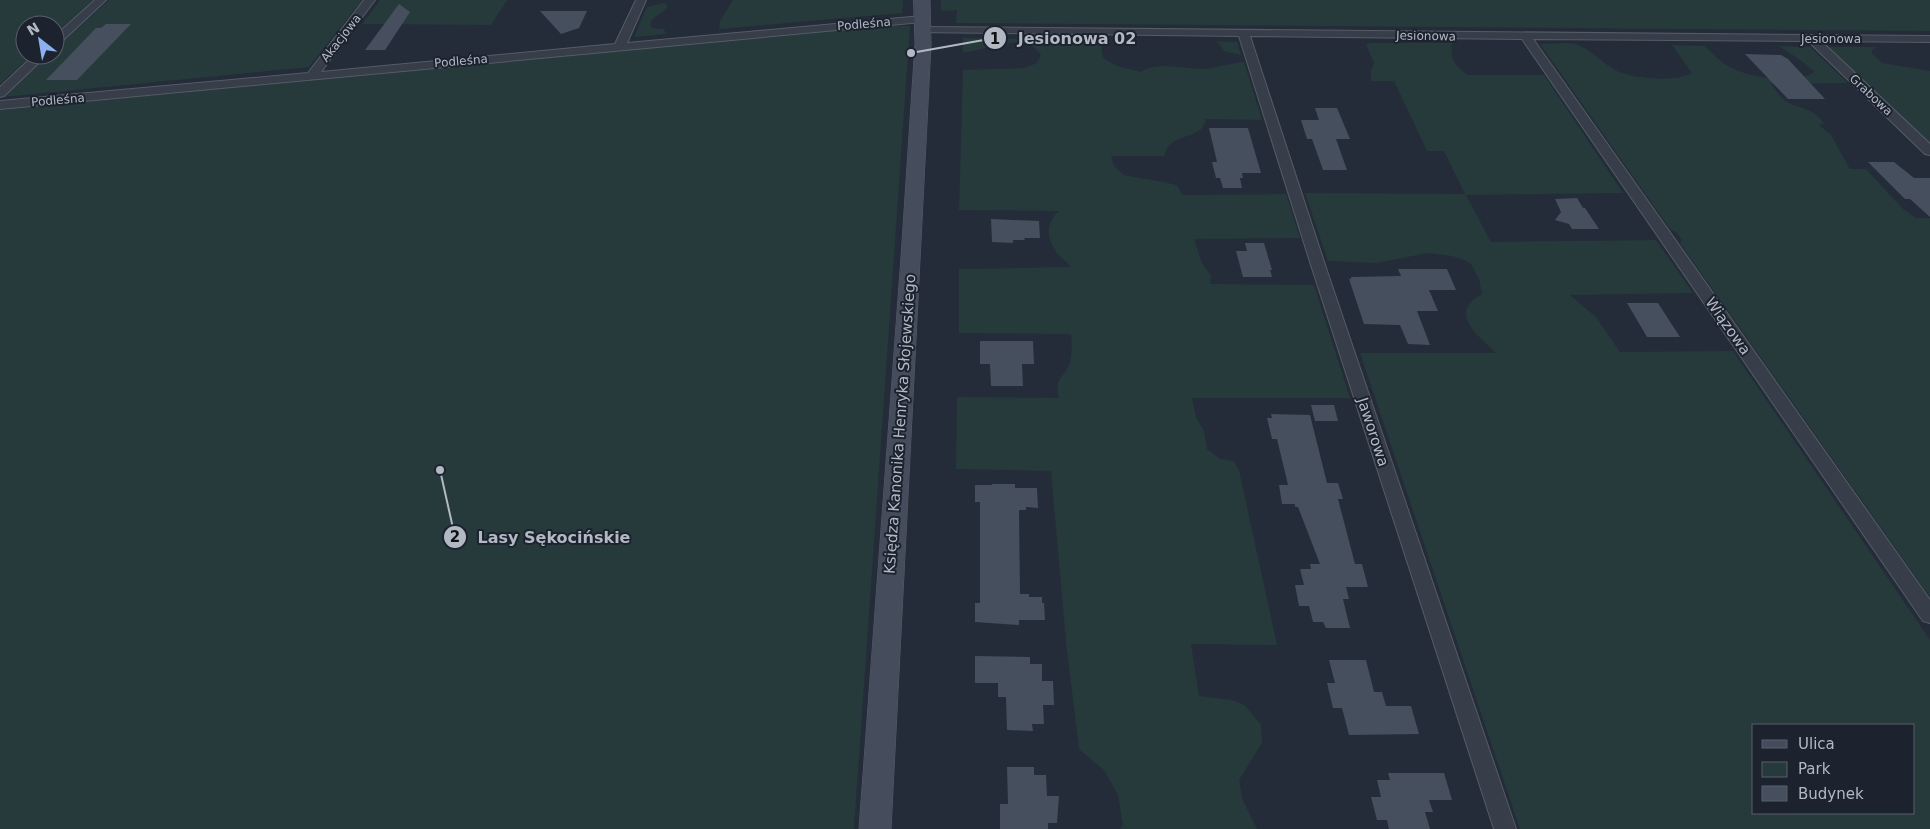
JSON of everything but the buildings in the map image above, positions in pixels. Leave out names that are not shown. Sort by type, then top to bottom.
[{"type":"street","points":[[65,33],[101,0]]},
{"type":"street","name":"Akacjowa","points":[[312,75],[370,0]]},
{"type":"street","points":[[620,46],[640,0]]},
{"type":"street","name":"Podleśna","points":[[0,105],[922,16]]},
{"type":"street","name":"Jesionowa","points":[[922,16],[1244,34],[1930,39]]},
{"type":"street","name":"Księdza Kanonika Henryka Słojewskiego","points":[[875,829],[912,248],[923,44],[922,16]]},
{"type":"street","name":"Jaworowa","points":[[1244,34],[1318,265],[1505,829]]},
{"type":"street","name":"Wiązowa","points":[[1526,37],[1930,615]]},
{"type":"street","name":"Grabowa","points":[[1812,39],[1930,151]]},
{"type":"street","points":[[0,93],[30,65]]},
{"type":"green space","points":[[0,0],[93,0],[65,25],[65,15],[15,15],[15,65],[21,65],[0,84]]},
{"type":"green space","points":[[109,0],[362,0],[309,67],[3,97],[38,65],[65,65],[65,40]]},
{"type":"green space","points":[[380,0],[507,0],[491,25],[362,24]]},
{"type":"green space","points":[[733,0],[903,0],[902,13],[719,29],[720,21]]},
{"type":"green space","points":[[941,0],[1930,0],[1930,31],[956,23],[957,10],[941,11]]},
{"type":"green space","points":[[664,3],[668,7],[652,20],[650,25],[652,28],[664,29],[666,34],[634,37],[647,7]]},
{"type":"green space","points":[[872,26],[910,26],[854,829],[0,829],[0,110]]},
{"type":"green space","points":[[963,38],[1100,40],[1103,58],[1117,66],[1141,72],[1146,69],[1162,66],[1204,69],[1244,62],[1262,120],[1206,119],[1199,131],[1173,142],[1164,156],[1111,156],[1114,166],[1124,175],[1173,184],[1178,186],[1182,195],[1286,194],[1300,238],[1194,239],[1202,263],[1211,276],[1210,284],[1314,285],[1350,398],[1192,398],[1196,417],[1204,431],[1207,449],[1220,459],[1234,461],[1239,470],[1277,645],[1191,644],[1199,696],[1232,700],[1245,705],[1261,725],[1262,743],[1239,780],[1243,801],[1257,829],[1120,829],[1123,825],[1118,795],[1104,770],[1079,749],[1066,642],[1051,471],[956,469],[957,397],[1059,398],[1057,385],[1068,368],[1072,348],[1071,334],[959,333],[959,269],[1071,267],[1056,252],[1050,239],[1050,224],[1059,211],[959,210],[963,70],[1025,68],[1037,63],[1041,55],[1031,45],[1022,42],[1005,43],[963,52]]},
{"type":"green space","points":[[1217,41],[1237,42],[1241,55],[1224,51]]},
{"type":"green space","points":[[1452,43],[1454,62],[1467,75],[1544,75],[1623,193],[1466,195],[1491,242],[1656,240],[1693,293],[1570,295],[1596,317],[1620,352],[1733,351],[1930,640],[1930,829],[1520,829],[1360,353],[1496,353],[1475,332],[1466,317],[1467,309],[1472,301],[1482,294],[1479,279],[1472,265],[1464,260],[1452,256],[1428,253],[1377,263],[1328,261],[1305,193],[1465,194],[1444,151],[1427,151],[1394,81],[1371,81],[1371,71],[1374,63],[1366,44]]},
{"type":"green space","points":[[1540,44],[1575,44],[1586,49],[1617,71],[1644,78],[1676,78],[1692,73],[1672,45],[1704,46],[1725,64],[1746,74],[1796,79],[1814,72],[1779,46],[1810,47],[1848,83],[1771,84],[1784,100],[1810,111],[1820,118],[1824,124],[1819,125],[1831,135],[1850,169],[1866,169],[1902,208],[1916,218],[1930,218],[1930,597],[1680,243],[1682,240],[1676,232],[1670,229]]},
{"type":"green space","points":[[1827,47],[1877,47],[1872,50],[1872,54],[1882,63],[1930,71],[1930,143]]},
{"type":"place","name":"Jesionowa 02","points":[[911,53]]},
{"type":"place","name":"Lasy Sękocińskie","points":[[440,470]]}]
